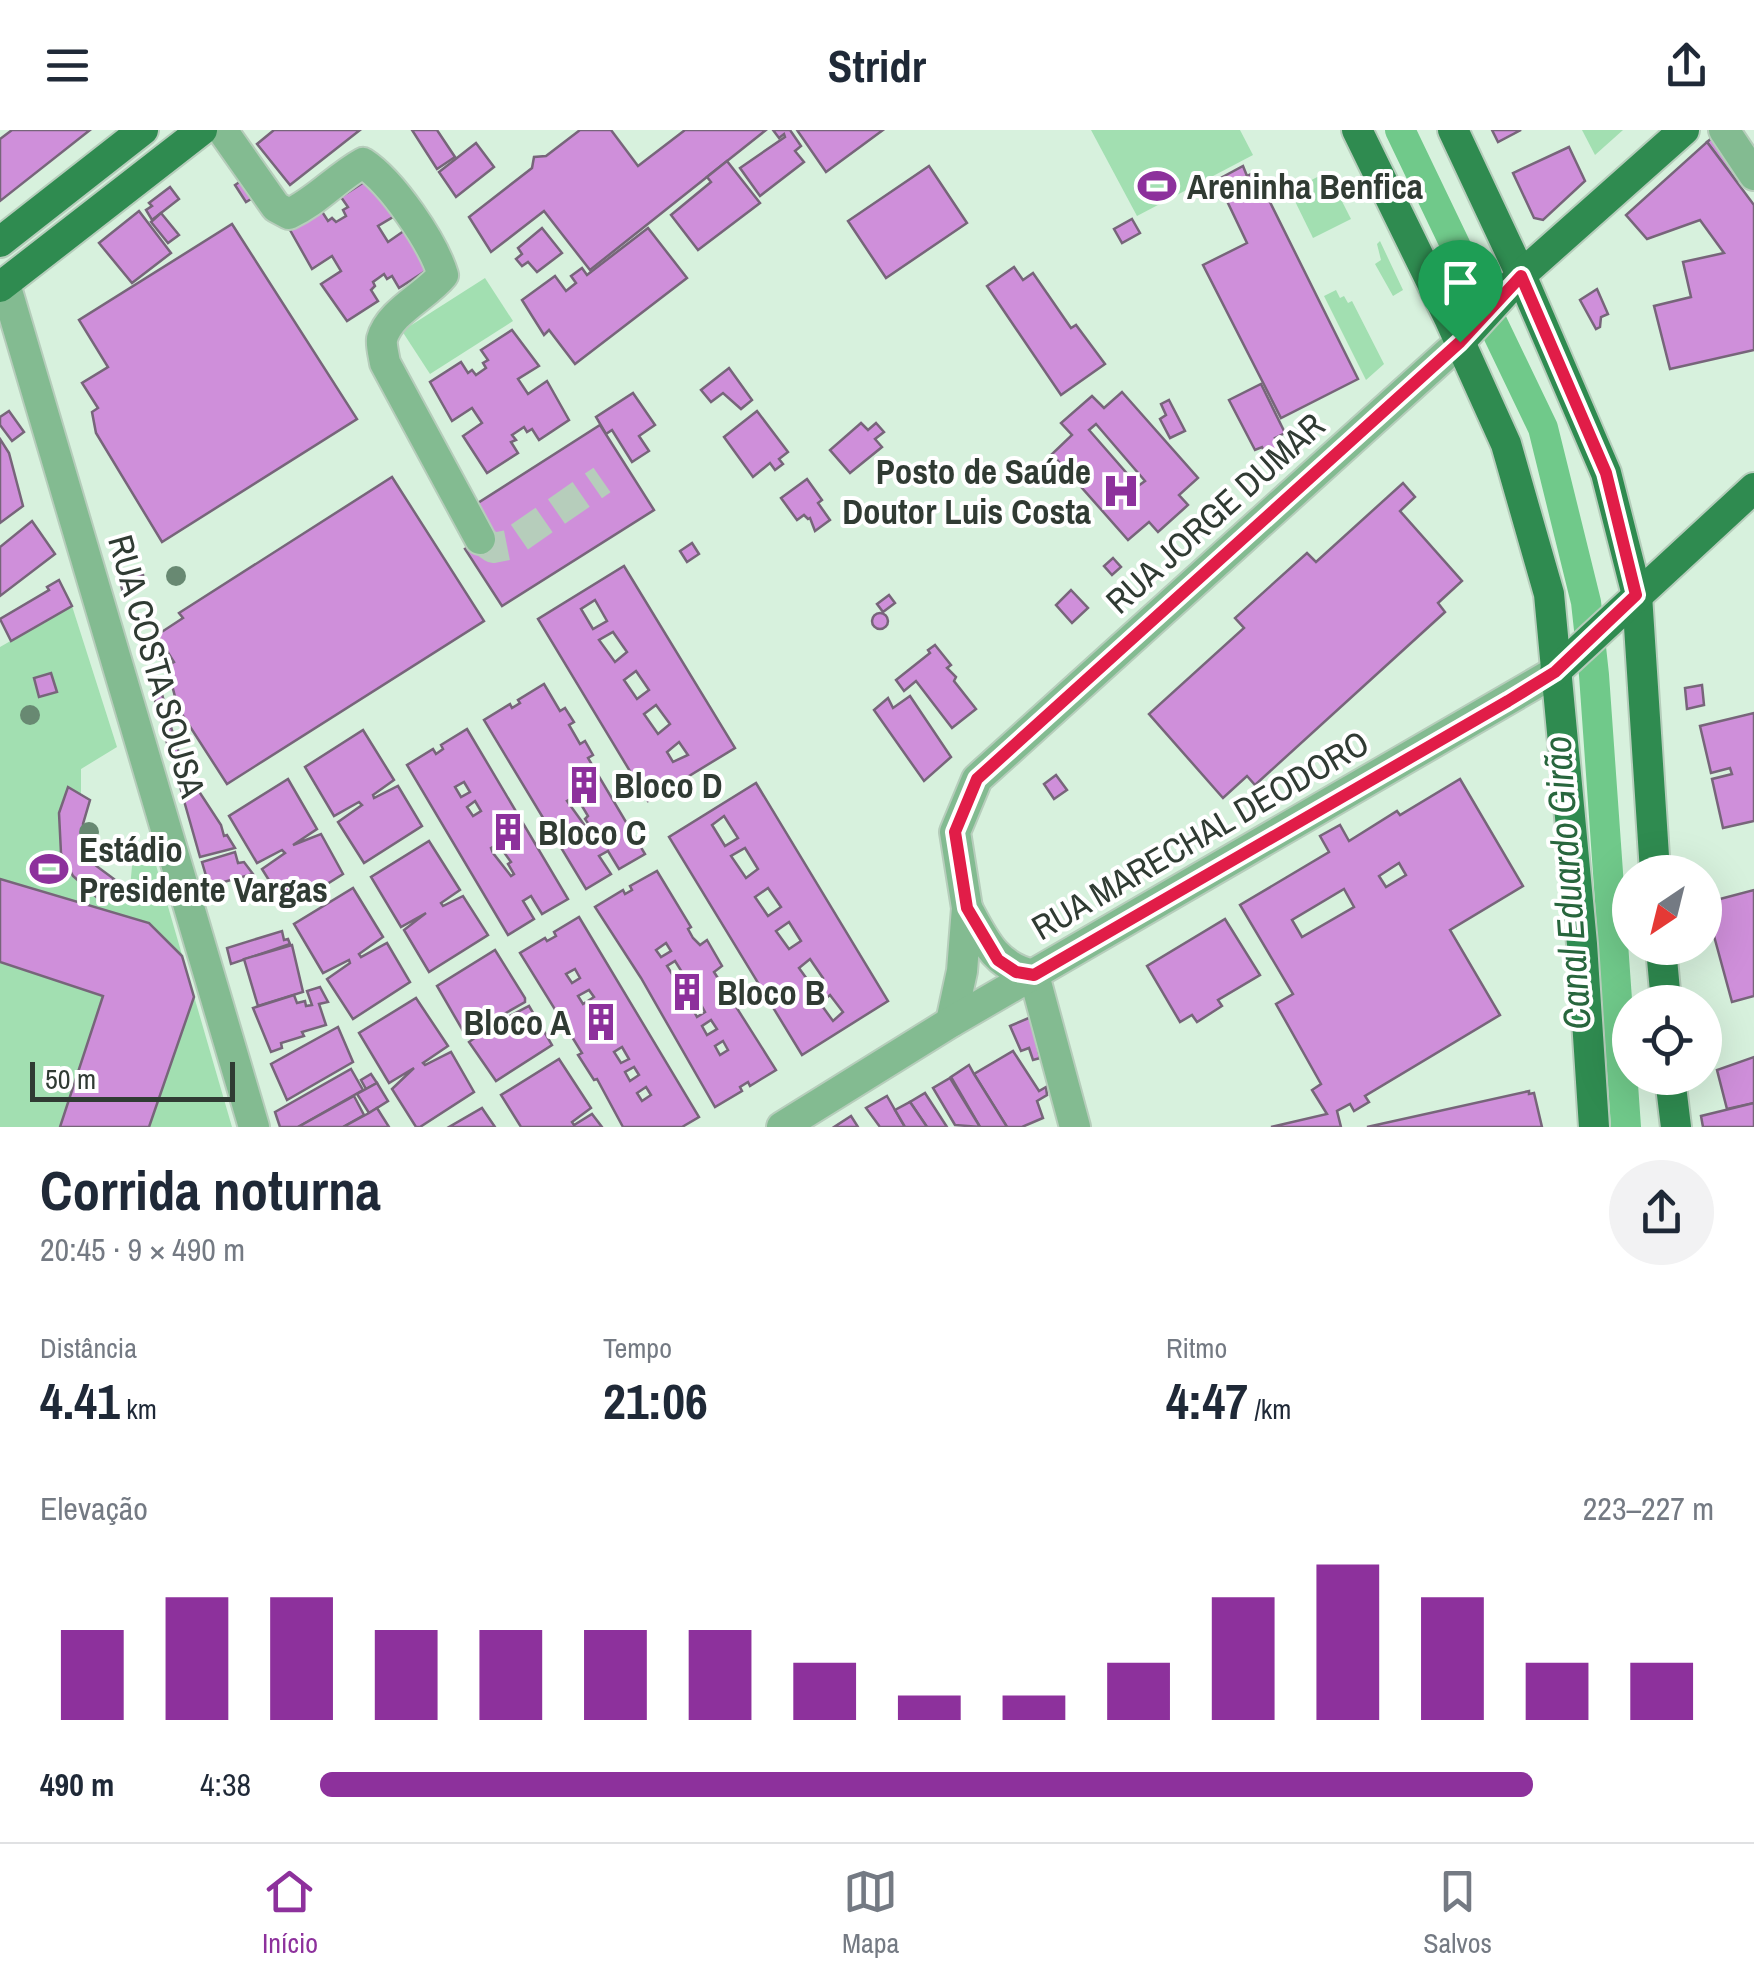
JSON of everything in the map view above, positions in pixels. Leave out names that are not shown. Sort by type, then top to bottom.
[{"type":"main road","points":[[0,242],[143,130]]},
{"type":"main road","points":[[2,285],[202,130]]},
{"type":"main road","points":[[1357,130],[1469,332],[1549,594],[1570,794],[1594,1127]]},
{"type":"main road","points":[[1453,130],[1511,287],[1606,473],[1636,595],[1655,855]]},
{"type":"main road","name":"RUA JORGE DUMAR","points":[[1469,332],[1511,287],[1684,130]]},
{"type":"main road","points":[[1555,672],[1754,488]]},
{"type":"main road","points":[[1672,1095],[1676,1127]]},
{"type":"street","points":[[222,130],[276,207],[289,214],[312,203],[362,163],[377,172],[437,254],[443,275],[393,320],[382,340],[385,363],[480,540]]},
{"type":"street","points":[[1724,130],[1754,175]]},
{"type":"street","name":"RUA COSTA SOUSA","points":[[2,285],[254,1127]]},
{"type":"street","name":"RUA JORGE DUMAR","points":[[951,1022],[962,971],[967,908],[955,832],[977,779],[1469,332]]},
{"type":"street","name":"RUA MARECHAL DEODORO","points":[[782,1127],[951,1022],[1555,672]]},
{"type":"street","points":[[967,908],[998,960],[1016,972],[1034,975],[1074,1127]]},
{"type":"green space","name":"Areninha Benfica","points":[[1091,130],[1240,130],[1253,155],[1137,216]]},
{"type":"green space","points":[[1582,130],[1623,130],[1595,155]]},
{"type":"green space","points":[[1327,172],[1351,219],[1313,238],[1290,191]]},
{"type":"green space","points":[[1380,241],[1403,290],[1393,296],[1375,264],[1381,260],[1377,244]]},
{"type":"green space","points":[[485,278],[513,321],[430,374],[402,331]]},
{"type":"green space","points":[[1336,290],[1340,298],[1352,301],[1384,364],[1366,380],[1324,296]]},
{"type":"green space","name":"Estádio Presidente Vargas","points":[[72,606],[117,747],[81,769],[81,794],[90,800],[83,823],[86,845],[96,864],[114,879],[107,892],[129,899],[133,855],[151,848],[232,1127],[0,1127],[0,647]]},
{"type":"building","points":[[12,130],[90,130],[0,201],[0,139]]},
{"type":"building","points":[[274,130],[360,130],[290,185],[257,144]]},
{"type":"building","points":[[412,130],[437,130],[455,157],[437,169]]},
{"type":"building","points":[[580,130],[611,130],[638,166],[685,130],[766,130],[590,270],[544,211],[491,252],[469,217],[532,168],[534,157],[546,156]]},
{"type":"building","points":[[773,130],[790,130],[801,146],[795,151],[804,162],[760,196],[740,168],[785,137],[784,134],[779,138]]},
{"type":"building","points":[[797,130],[883,130],[826,172]]},
{"type":"building","points":[[1492,130],[1521,130],[1498,142]]},
{"type":"building","points":[[1718,133],[1748,173],[1737,182],[1707,142]]},
{"type":"building","points":[[1707,142],[1754,205],[1754,350],[1670,369],[1654,306],[1691,297],[1683,262],[1724,253],[1700,220],[1647,239],[1626,215]]},
{"type":"building","points":[[476,143],[494,167],[456,197],[439,172]]},
{"type":"building","points":[[1569,147],[1585,181],[1543,220],[1534,218],[1513,173]]},
{"type":"building","points":[[727,161],[760,203],[698,250],[671,215],[711,182],[707,177]]},
{"type":"building","points":[[929,166],[967,223],[886,278],[848,221]]},
{"type":"building","points":[[1243,166],[1247,176],[1255,172],[1358,379],[1281,418],[1203,265],[1247,243],[1217,180]]},
{"type":"building","points":[[247,177],[258,195],[246,202],[235,185]]},
{"type":"building","points":[[372,177],[398,214],[378,226],[388,242],[408,228],[430,268],[399,288],[392,276],[387,279],[384,274],[373,282],[371,290],[378,301],[347,321],[321,284],[341,271],[332,256],[312,269],[290,230],[321,210],[328,221],[332,218],[336,222],[346,216],[343,210],[348,207],[341,197]]},
{"type":"building","points":[[170,187],[179,199],[152,220],[146,210],[152,206],[149,203]]},
{"type":"building","points":[[139,211],[171,253],[132,283],[99,243]]},
{"type":"building","points":[[161,213],[179,235],[168,243],[151,222]]},
{"type":"building","points":[[1132,219],[1140,233],[1122,243],[1114,229]]},
{"type":"building","points":[[232,224],[357,419],[162,542],[96,433],[92,412],[98,408],[82,383],[108,367],[79,320]]},
{"type":"building","points":[[542,228],[562,253],[537,272],[528,262],[522,266],[516,259],[522,254],[518,248]]},
{"type":"building","points":[[648,228],[687,278],[575,364],[549,330],[544,335],[522,300],[555,276],[566,291],[576,283],[571,276],[582,268],[587,275]]},
{"type":"building","points":[[1014,267],[1023,280],[1033,273],[1071,328],[1076,325],[1105,364],[1061,395],[987,286]]},
{"type":"building","points":[[1597,289],[1608,314],[1601,317],[1596,329],[1580,300]]},
{"type":"building","points":[[512,330],[539,366],[518,379],[528,394],[547,381],[569,420],[539,440],[532,429],[527,432],[524,427],[512,435],[516,440],[511,442],[518,453],[487,473],[463,436],[482,423],[472,408],[452,421],[430,382],[461,362],[468,373],[472,370],[476,375],[486,368],[483,363],[488,360],[481,350]]},
{"type":"building","points":[[729,368],[752,400],[741,409],[723,393],[711,402],[701,390]]},
{"type":"building","points":[[1261,384],[1285,433],[1275,438],[1284,455],[1272,467],[1262,447],[1255,450],[1229,400]]},
{"type":"building","points":[[1122,392],[1198,478],[1179,495],[1188,505],[1158,532],[1149,522],[1128,540],[1052,454],[1072,435],[1061,423],[1092,396],[1104,408]],"holes":[[[1096,424],[1145,481],[1138,486],[1089,430]]]},
{"type":"building","points":[[633,393],[655,425],[639,436],[649,451],[632,462],[612,430],[606,434],[596,417]]},
{"type":"building","points":[[1169,400],[1185,431],[1170,438],[1160,419],[1166,415],[1161,404]]},
{"type":"building","points":[[9,411],[24,432],[12,441],[0,425],[0,417]]},
{"type":"building","points":[[757,411],[788,452],[779,459],[783,464],[775,470],[770,463],[753,477],[724,437]]},
{"type":"building","points":[[861,423],[868,430],[876,423],[884,432],[875,439],[882,447],[850,473],[830,450]]},
{"type":"building","points":[[600,425],[654,510],[502,606],[465,549],[484,537],[467,510]]},
{"type":"building","points":[[0,439],[9,453],[23,506],[0,523]]},
{"type":"building","points":[[392,477],[484,621],[227,784],[178,708],[167,666],[174,662],[157,635],[183,618],[179,613]]},
{"type":"building","points":[[807,479],[830,520],[815,531],[810,518],[804,515],[797,520],[781,498]]},
{"type":"building","points":[[1403,483],[1415,497],[1400,511],[1462,581],[1438,603],[1445,612],[1255,785],[1247,776],[1223,798],[1149,714],[1244,628],[1235,618],[1307,553],[1316,562]]},
{"type":"building","points":[[32,521],[55,554],[0,596],[0,547]]},
{"type":"building","points":[[692,543],[699,554],[687,562],[680,551]]},
{"type":"building","points":[[1113,558],[1121,567],[1112,575],[1104,566]]},
{"type":"building","points":[[624,566],[735,748],[648,801],[538,619]],"holes":[[[595,600],[607,621],[593,629],[581,609]],[[613,632],[627,652],[615,662],[599,640]],[[636,671],[649,690],[637,699],[624,680]],[[656,705],[670,724],[658,734],[644,714]],[[679,742],[688,755],[673,762],[667,752]]]},
{"type":"building","points":[[138,567],[143,575],[122,589],[118,575]]},
{"type":"building","points":[[59,580],[72,606],[11,641],[0,619]]},
{"type":"building","points":[[1071,590],[1088,608],[1072,623],[1056,605]]},
{"type":"building","points":[[889,595],[895,603],[883,612],[877,604]]},
{"type":"building","points":[[880,613],[888,621],[880,629],[872,621]]},
{"type":"building","points":[[935,645],[951,665],[947,668],[956,677],[954,681],[976,709],[952,728],[916,681],[904,691],[896,680]]},
{"type":"building","points":[[51,673],[57,692],[39,697],[34,678]]},
{"type":"building","name":"Bloco D","points":[[544,684],[560,711],[565,708],[574,722],[569,725],[580,744],[585,741],[593,755],[588,758],[645,854],[619,869],[608,851],[599,856],[611,874],[586,889],[484,720],[510,704],[512,708],[520,703],[518,700]],"holes":[[[576,796],[588,816],[585,819],[592,829],[588,830],[567,801]]]},
{"type":"building","points":[[1702,685],[1704,705],[1687,709],[1685,688]]},
{"type":"building","points":[[160,687],[170,723],[162,725],[152,690]]},
{"type":"building","points":[[910,696],[951,757],[924,781],[874,710],[888,698],[893,708]]},
{"type":"building","points":[[1754,713],[1754,821],[1723,828],[1712,779],[1732,774],[1730,768],[1711,773],[1700,726]]},
{"type":"building","points":[[171,727],[179,753],[171,756],[163,730]]},
{"type":"building","name":"Bloco C","points":[[467,729],[568,899],[542,914],[531,896],[523,901],[534,919],[508,935],[407,765],[433,749],[436,754],[443,749],[441,745]],"holes":[[[464,782],[470,792],[461,797],[455,787]],[[475,801],[481,811],[473,816],[467,807]],[[498,844],[514,874],[511,876],[491,848]]]},
{"type":"building","points":[[363,730],[394,780],[374,798],[398,786],[422,826],[364,863],[338,822],[362,805],[359,802],[334,816],[305,767]]},
{"type":"building","points":[[183,767],[235,848],[200,857],[175,769]]},
{"type":"building","points":[[1056,775],[1067,790],[1054,799],[1044,784]]},
{"type":"building","points":[[288,779],[317,829],[293,845],[321,834],[343,874],[287,909],[262,869],[285,853],[282,850],[257,863],[229,816]]},
{"type":"building","points":[[1460,779],[1523,886],[1450,930],[1500,1015],[1365,1096],[1369,1102],[1354,1111],[1350,1104],[1337,1111],[1341,1127],[1271,1127],[1327,1114],[1312,1090],[1321,1084],[1276,1004],[1293,994],[1240,905],[1329,852],[1320,836],[1340,825],[1349,841],[1397,811],[1400,815]],"holes":[[[1399,863],[1406,875],[1386,887],[1379,876]],[[1344,889],[1354,907],[1302,937],[1292,920]]]},
{"type":"building","points":[[756,783],[888,1001],[802,1055],[669,837]],"holes":[[[724,816],[738,838],[725,846],[712,825]],[[745,848],[758,869],[746,878],[731,856]],[[768,888],[781,907],[768,916],[755,897]],[[789,922],[801,941],[789,949],[776,931]],[[810,959],[823,978],[812,986],[799,968]],[[830,995],[843,1012],[833,1021],[820,1003]]]},
{"type":"building","points":[[68,787],[90,800],[83,824],[85,847],[95,865],[114,879],[101,901],[73,876],[61,853],[59,813]]},
{"type":"building","points":[[429,841],[460,890],[441,903],[443,906],[463,896],[488,935],[429,972],[404,930],[426,913],[401,927],[371,877]]},
{"type":"building","points":[[235,852],[238,863],[244,862],[253,874],[209,886],[202,862]]},
{"type":"building","name":"Bloco B","points":[[657,871],[691,927],[688,929],[693,938],[700,945],[707,940],[722,966],[714,972],[776,1070],[750,1086],[748,1082],[740,1087],[742,1091],[715,1107],[595,907],[623,890],[625,894],[632,890],[630,886]],"holes":[[[666,943],[671,951],[661,957],[656,950]],[[675,961],[682,972],[674,977],[667,966]],[[699,1001],[705,1012],[697,1017],[691,1006]],[[711,1020],[717,1029],[707,1035],[702,1026]],[[723,1041],[728,1050],[720,1055],[715,1046]]]},
{"type":"building","points":[[0,879],[149,923],[182,956],[194,997],[149,1127],[60,1127],[103,996],[0,962]]},
{"type":"building","points":[[353,888],[383,937],[359,954],[361,957],[387,943],[410,982],[353,1019],[327,979],[349,960],[323,973],[294,924]]},
{"type":"building","points":[[1754,890],[1754,996],[1732,1002],[1722,965],[1722,898]]},
{"type":"building","name":"Bloco A","points":[[579,917],[699,1117],[682,1127],[623,1127],[520,953],[556,936],[554,932]],"holes":[[[575,969],[580,978],[572,983],[566,974]],[[589,990],[594,997],[583,1004],[578,996]],[[622,1047],[629,1059],[621,1063],[614,1052]],[[634,1067],[639,1075],[630,1081],[625,1072]],[[646,1087],[651,1095],[642,1101],[637,1093]]]},
{"type":"building","points":[[1225,919],[1260,975],[1218,1000],[1222,1006],[1197,1022],[1192,1015],[1180,1022],[1147,966]]},
{"type":"building","points":[[282,931],[284,940],[288,939],[290,944],[231,964],[227,948]]},
{"type":"building","points":[[292,945],[303,992],[258,1006],[244,959]]},
{"type":"building","points":[[495,950],[525,998],[525,1002],[504,1014],[506,1018],[529,1006],[552,1045],[496,1081],[469,1042],[490,1027],[487,1023],[466,1036],[437,986]]},
{"type":"building","points":[[320,987],[328,1002],[319,1004],[326,1025],[302,1032],[304,1036],[281,1043],[282,1048],[271,1052],[253,1008],[294,995],[297,1003],[305,1001],[306,1006],[312,1005],[307,991]]},
{"type":"building","points":[[416,998],[448,1046],[423,1063],[451,1052],[474,1092],[420,1127],[416,1127],[392,1089],[414,1068],[389,1083],[359,1033]]},
{"type":"building","points":[[1031,1017],[1040,1058],[1033,1060],[1029,1048],[1021,1051],[1010,1026]]},
{"type":"building","points":[[338,1027],[353,1062],[287,1100],[271,1064]]},
{"type":"building","points":[[1013,1051],[1039,1091],[1046,1087],[1047,1095],[1037,1101],[1043,1118],[1022,1127],[1007,1127],[974,1074]]},
{"type":"building","points":[[1754,1057],[1754,1103],[1727,1109],[1722,1068]]},
{"type":"building","points":[[559,1059],[591,1108],[572,1122],[574,1125],[592,1114],[602,1127],[521,1127],[501,1095]]},
{"type":"building","points":[[969,1065],[1007,1127],[980,1127],[951,1077]]},
{"type":"building","points":[[351,1069],[363,1090],[298,1127],[280,1127],[275,1112]]},
{"type":"building","points":[[371,1074],[377,1083],[366,1089],[361,1080]]},
{"type":"building","points":[[950,1078],[980,1127],[955,1125],[933,1088]]},
{"type":"building","points":[[377,1083],[388,1101],[369,1113],[357,1094]]},
{"type":"building","points":[[925,1093],[947,1127],[927,1127],[910,1102]]},
{"type":"building","points":[[1534,1093],[1542,1127],[1367,1127]]},
{"type":"building","points":[[354,1096],[364,1115],[343,1127],[298,1127]]},
{"type":"building","points":[[887,1096],[905,1127],[880,1127],[866,1108]]},
{"type":"building","points":[[910,1102],[927,1127],[905,1127],[895,1110]]},
{"type":"building","points":[[1754,1103],[1754,1127],[1703,1127],[1701,1116]]},
{"type":"building","points":[[377,1108],[389,1127],[343,1127],[369,1113]]},
{"type":"building","points":[[482,1108],[495,1127],[449,1127]]},
{"type":"building","points":[[851,1116],[858,1127],[834,1127]]},
{"type":"waterway","name":"Canal Eduardo Girão","points":[[1400,130],[1543,428],[1586,602],[1626,1127]]},
{"type":"tunnel","points":[[480,539],[493,548],[508,545],[602,480]]},
{"type":"place","name":"Areninha Benfica","points":[[1157,186]]},
{"type":"place","name":"Posto de Saúde Doutor Luis Costa","points":[[1121,491]]},
{"type":"place","name":"Bloco D","points":[[584,785]]},
{"type":"place","name":"Bloco C","points":[[508,832]]},
{"type":"place","name":"Estádio Presidente Vargas","points":[[49,869]]},
{"type":"place","name":"Bloco B","points":[[687,992]]},
{"type":"place","name":"Bloco A","points":[[601,1022]]},
{"type":"route","points":[[1521,276],[1606,473],[1636,595],[1555,672],[1034,975],[1016,972],[998,960],[967,908],[955,832],[977,779],[1460,342],[1521,276]]}]
